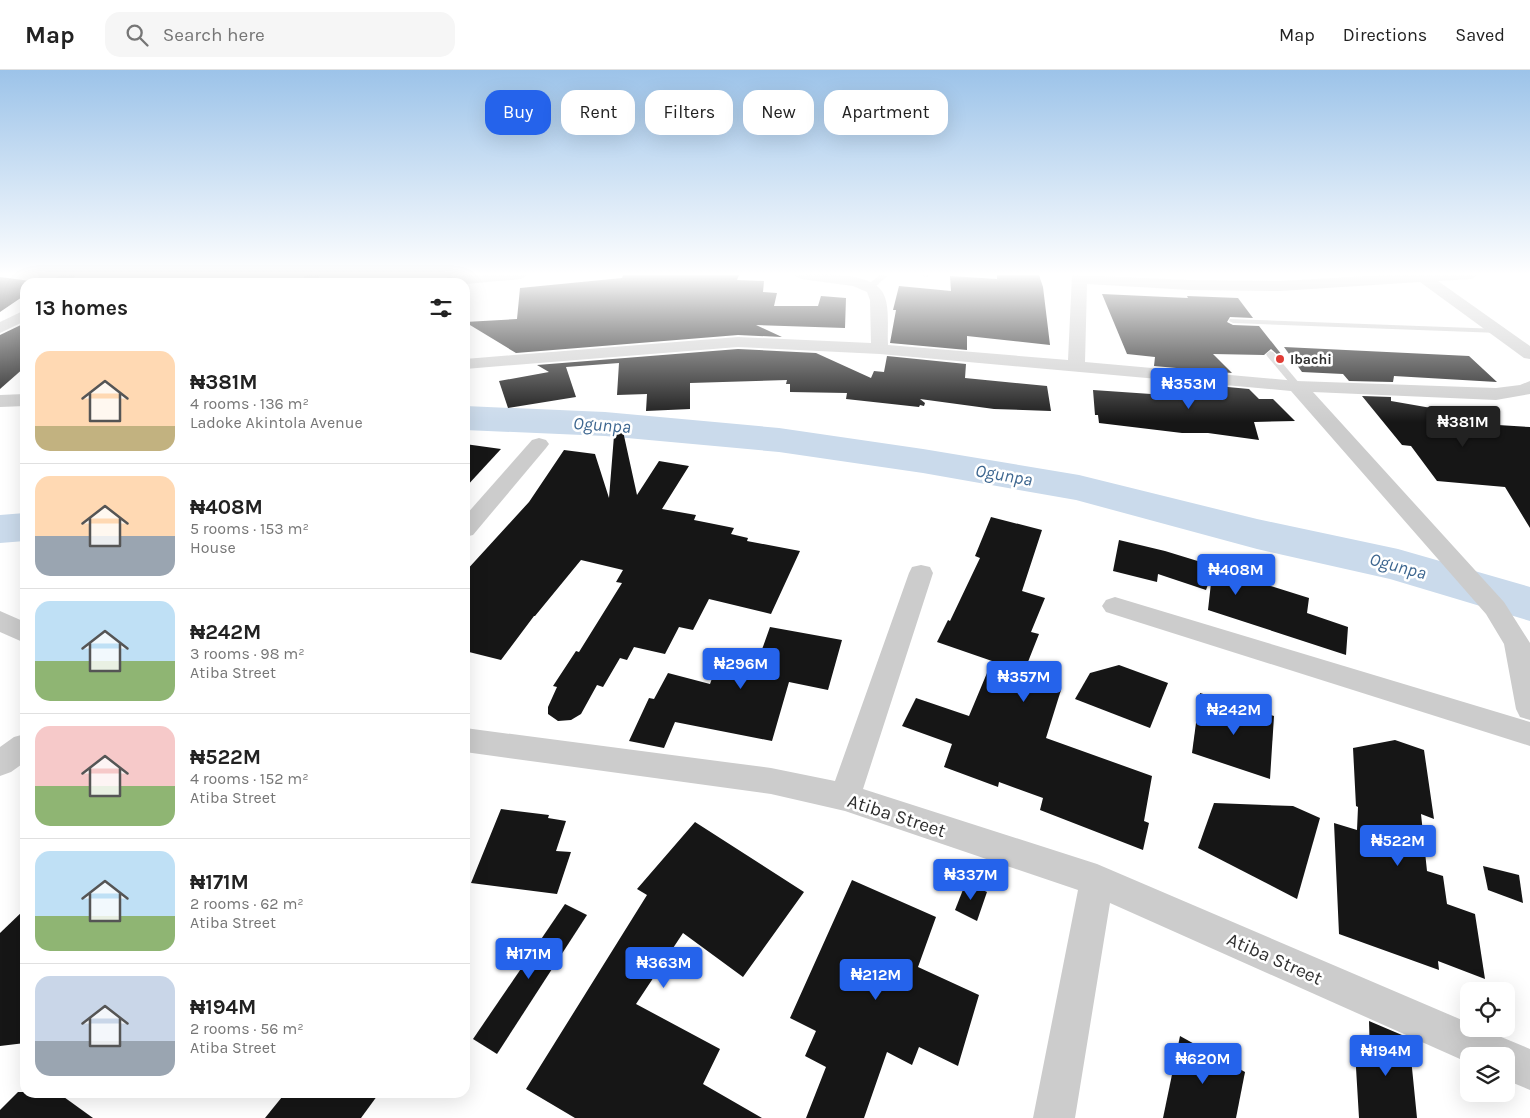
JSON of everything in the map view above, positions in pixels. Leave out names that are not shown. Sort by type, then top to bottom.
[{"type":"street","points":[[879,324],[880,349]]},
{"type":"street","points":[[1076,366],[1077,324]]},
{"type":"street","points":[[1490,324],[1529,352]]},
{"type":"street","points":[[470,364],[738,342],[880,349],[1297,386],[1496,394],[1525,390],[1530,386]]},
{"type":"street","points":[[1297,386],[1495,608],[1517,644],[1530,709]]},
{"type":"street","points":[[0,401],[20,400]]},
{"type":"street","points":[[470,524],[538,444]]},
{"type":"street","points":[[844,797],[921,573]]},
{"type":"street","points":[[1115,606],[1530,734]]},
{"type":"street","points":[[0,620],[20,631]]},
{"type":"street","name":"Atiba Street","points":[[470,742],[651,764],[771,781],[844,797],[1098,880],[1479,1047]]},
{"type":"street","points":[[0,763],[20,749]]},
{"type":"street","points":[[1054,1118],[1098,880]]},
{"type":"street","points":[[1515,1063],[1530,1070]]},
{"type":"lane","points":[[1311,324],[1500,331]]},
{"type":"lane","points":[[1270,354],[1297,386]]},
{"type":"building","points":[[470,324],[845,324],[845,328],[756,325],[782,337],[738,335],[516,353]]},
{"type":"building","points":[[893,324],[1047,324],[1050,345],[967,336],[967,350],[890,343]]},
{"type":"building","points":[[1114,324],[1231,324],[1259,326],[1282,355],[1278,355],[1271,349],[1264,355],[1213,354],[1232,373],[1154,366],[1155,357],[1127,354]]},
{"type":"building","points":[[20,325],[20,371],[0,389],[0,335]]},
{"type":"building","points":[[1284,347],[1469,356],[1497,382],[1394,376],[1393,382],[1349,381],[1343,374],[1302,372]]},
{"type":"building","points":[[738,349],[816,353],[871,378],[874,371],[884,372],[887,356],[966,364],[965,378],[1047,386],[1051,411],[994,409],[920,399],[925,403],[924,406],[846,399],[847,393],[790,392],[790,384],[786,384],[787,380],[690,383],[690,409],[646,411],[647,394],[617,395],[619,363],[566,367],[576,397],[508,408],[499,381],[549,372],[537,365]]},
{"type":"building","points":[[1153,380],[1249,389],[1259,399],[1273,399],[1295,421],[1254,422],[1259,440],[1208,433],[1182,433],[1099,423],[1098,415],[1095,415],[1093,390],[1151,394]]},
{"type":"building","points":[[1362,396],[1391,397],[1391,401],[1437,409],[1450,422],[1530,427],[1530,528],[1505,487],[1437,481],[1411,446],[1402,445]]},
{"type":"building","points":[[621,422],[637,495],[659,461],[689,466],[662,509],[696,515],[694,520],[734,528],[731,534],[748,538],[747,541],[800,551],[771,614],[709,599],[693,630],[679,627],[665,654],[634,647],[627,660],[620,658],[603,687],[597,685],[581,714],[571,720],[558,721],[548,714],[548,707],[557,687],[553,686],[576,651],[579,652],[622,583],[616,582],[623,570],[581,560],[534,616],[501,660],[470,652],[470,567],[529,502],[564,450],[595,454],[609,498],[615,423]]},
{"type":"building","points":[[470,445],[501,449],[470,483]]},
{"type":"building","points":[[991,517],[1042,530],[1022,591],[1045,598],[1031,632],[1039,634],[1022,677],[1061,690],[1046,738],[1152,776],[1144,821],[1149,823],[1143,850],[1040,810],[1043,798],[999,782],[998,787],[944,767],[952,744],[902,726],[916,698],[969,716],[992,661],[937,642],[948,620],[950,621],[980,558],[975,556]]},
{"type":"building","points":[[1119,540],[1165,551],[1309,598],[1307,613],[1348,627],[1346,655],[1208,610],[1212,574],[1206,590],[1158,574],[1157,582],[1113,571]]},
{"type":"building","points":[[770,627],[842,640],[828,690],[789,682],[772,741],[675,722],[664,748],[629,741],[649,698],[654,699],[668,673],[710,684],[718,662],[755,669]]},
{"type":"building","points":[[1119,665],[1168,683],[1150,728],[1075,699],[1090,673]]},
{"type":"building","points":[[1200,693],[1274,716],[1270,779],[1192,753]]},
{"type":"building","points":[[1395,740],[1424,750],[1434,819],[1421,814],[1427,871],[1443,876],[1447,904],[1475,914],[1485,979],[1438,961],[1439,970],[1339,934],[1334,823],[1357,830],[1358,807],[1356,806],[1353,748]]},
{"type":"building","points":[[1214,803],[1293,806],[1320,818],[1297,899],[1198,848]]},
{"type":"building","points":[[501,809],[549,815],[548,818],[566,821],[556,851],[571,852],[557,894],[471,883]]},
{"type":"building","points":[[695,822],[804,892],[743,977],[683,933],[636,1004],[720,1049],[703,1084],[762,1118],[575,1118],[526,1089],[647,895],[637,889]]},
{"type":"building","points":[[1483,866],[1519,875],[1523,903],[1488,890]]},
{"type":"building","points":[[852,880],[936,917],[918,967],[979,995],[958,1066],[919,1047],[912,1065],[887,1052],[864,1118],[806,1118],[826,1067],[805,1056],[816,1031],[790,1018]]},
{"type":"building","points":[[966,882],[987,892],[977,921],[955,910]]},
{"type":"building","points":[[565,904],[587,915],[497,1054],[473,1039]]},
{"type":"building","points":[[20,914],[20,1044],[0,1046],[0,933]]},
{"type":"building","points":[[1369,1021],[1409,1038],[1417,1118],[1359,1118],[1355,1051],[1370,1057]]},
{"type":"building","points":[[1180,1036],[1245,1072],[1236,1118],[1163,1118]]},
{"type":"building","points":[[20,1092],[20,1098],[65,1098],[93,1118],[0,1118],[0,1110]]},
{"type":"building","points":[[281,1098],[376,1098],[361,1118],[265,1118]]},
{"type":"waterway","name":"Ogunpa","points":[[470,418],[605,424],[779,440],[923,461],[1079,488],[1257,534],[1398,565],[1530,604]]},
{"type":"waterway","name":"Ogunpa","points":[[0,529],[20,527]]},
{"type":"place","name":"Ibachi","points":[[1280,359]]}]
